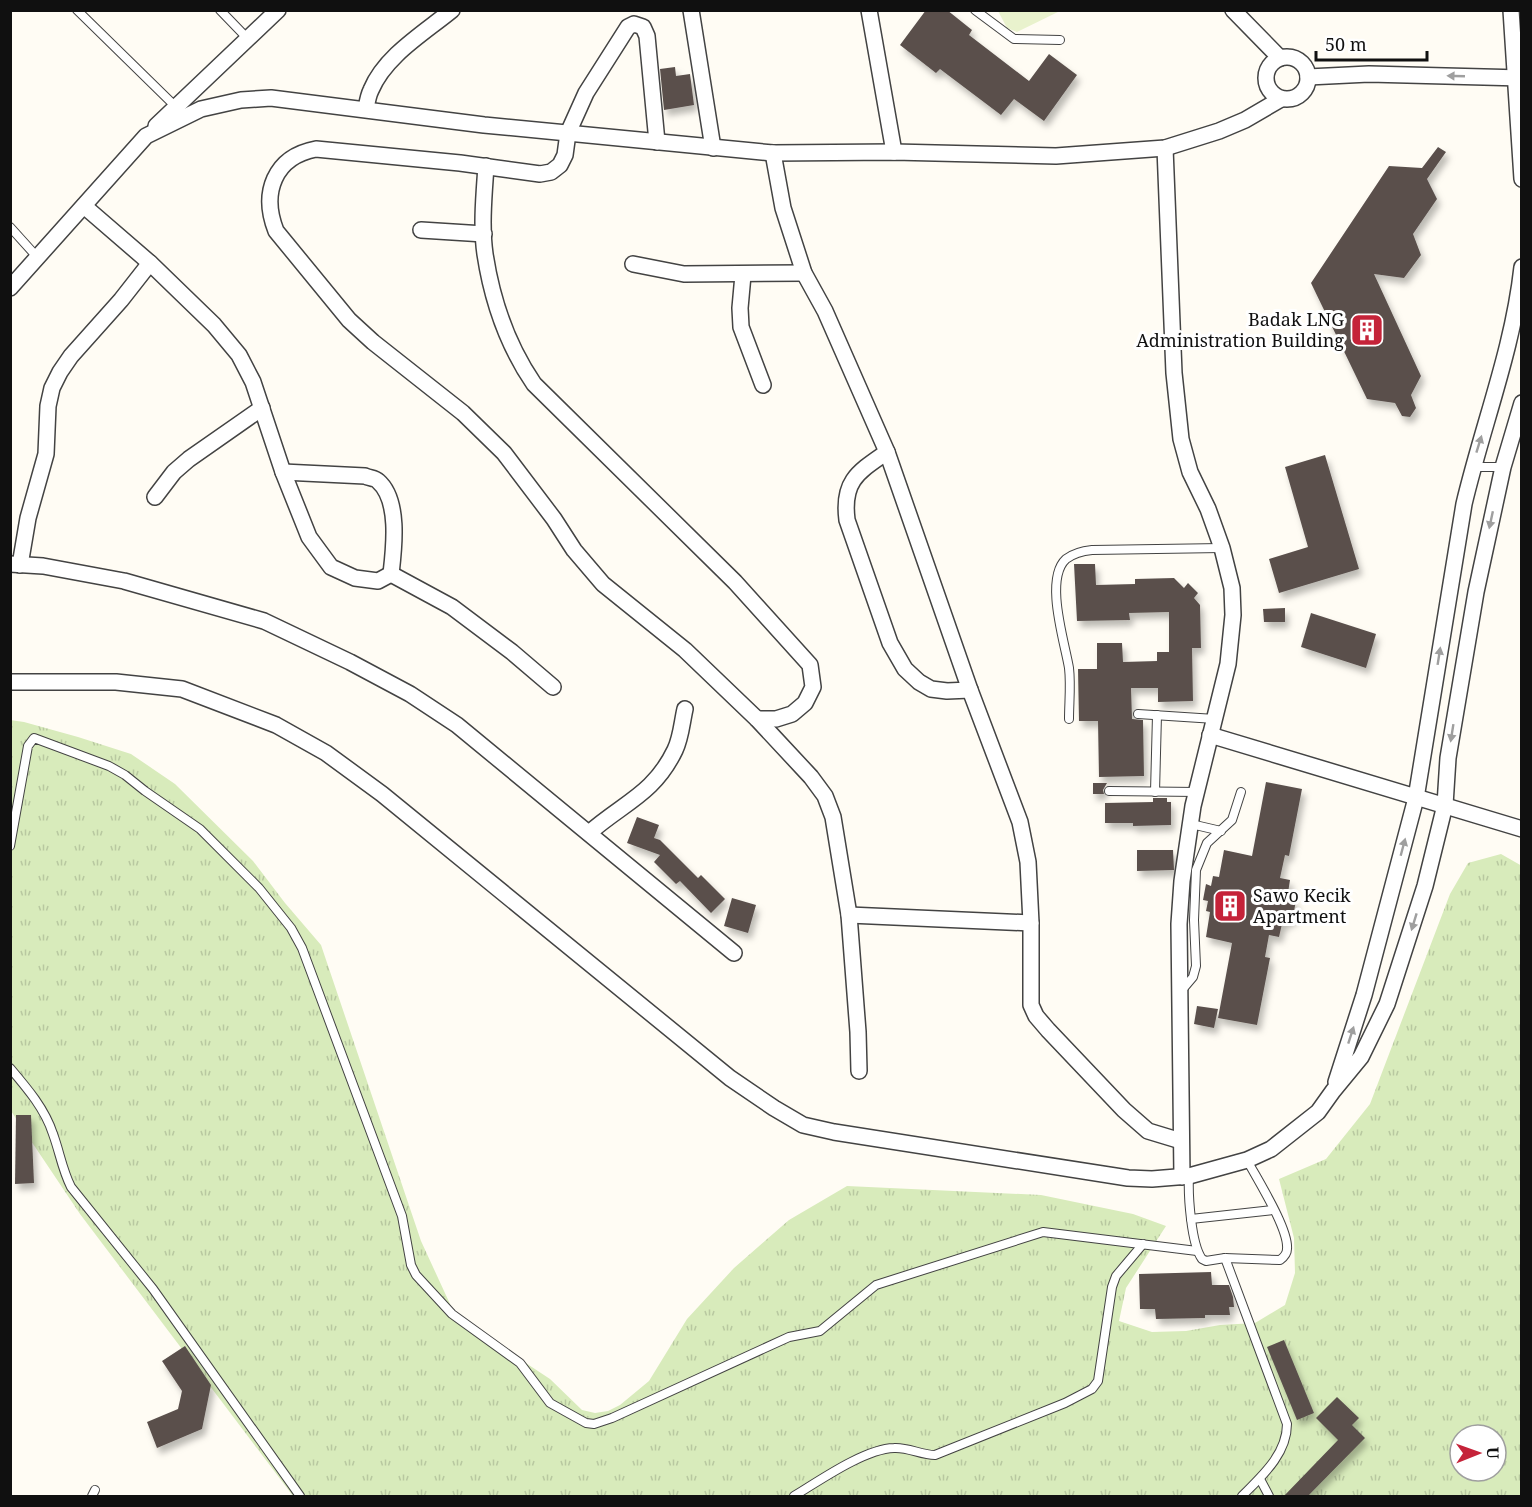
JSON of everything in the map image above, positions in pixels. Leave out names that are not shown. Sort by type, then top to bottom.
[{"type":"street","points":[[366,109],[370,90],[383,70],[402,51],[452,10]]},
{"type":"street","points":[[691,10],[713,148]]},
{"type":"street","points":[[868,10],[894,152]]},
{"type":"street","points":[[1233,10],[1280,58]]},
{"type":"street","points":[[1511,10],[1518,78],[1521,179]]},
{"type":"street","points":[[10,288],[146,136],[277,11]]},
{"type":"street","points":[[657,142],[647,36],[643,27],[637,24],[628,27],[586,93],[568,133],[565,155],[560,165],[551,172],[540,174],[486,166],[316,149],[300,152],[275,176],[268,196],[270,215],[276,231],[350,320],[373,342],[463,413],[504,453],[554,519],[574,550],[603,584],[685,650],[757,719],[811,777],[825,796],[833,817],[849,915],[859,1071]]},
{"type":"street","points":[[146,136],[201,110],[241,100],[271,98],[484,125],[774,153],[894,152],[1056,156],[1165,148],[1219,131],[1245,120],[1281,99],[1298,97],[1305,90],[1308,76],[1306,69],[1295,58],[1280,58],[1269,66],[1266,79],[1270,91],[1281,99]]},
{"type":"street","points":[[1308,76],[1369,74],[1518,78]]},
{"type":"street","points":[[1165,148],[1174,373],[1181,439],[1190,472],[1208,509],[1222,548],[1232,588],[1233,615],[1228,664],[1197,792],[1182,881],[1179,924],[1181,1141],[1185,1176]]},
{"type":"street","points":[[774,153],[783,208],[804,273],[825,311],[887,452],[970,690],[1020,822],[1028,862],[1031,1005],[1036,1016],[1124,1110],[1148,1131],[1181,1141]]},
{"type":"street","points":[[486,166],[485,254],[497,306],[514,350],[534,384],[735,582],[810,666],[813,687],[805,703],[792,714],[776,719],[757,719]]},
{"type":"street","points":[[84,206],[150,262],[214,325],[238,356],[253,382],[283,472],[309,537],[331,567],[356,578],[378,581],[391,574]]},
{"type":"street","points":[[421,230],[484,234]]},
{"type":"street","points":[[150,262],[121,300],[71,356],[52,388],[48,406],[46,453],[15,564],[43,566],[124,581],[191,599],[274,626],[410,694],[457,725],[734,953]]},
{"type":"street","points":[[633,264],[684,274],[804,273]]},
{"type":"street","points":[[1333,1091],[1364,995],[1416,798],[1464,504],[1473,467],[1515,350],[1521,267]]},
{"type":"street","points":[[743,275],[741,327],[763,385]]},
{"type":"street","points":[[10,682],[116,682],[182,689],[276,725],[326,753],[382,794],[730,1078],[804,1125],[834,1132],[1128,1178],[1152,1179],[1185,1176],[1247,1160],[1271,1149],[1300,1128],[1318,1112],[1361,1057],[1387,1004],[1425,886],[1445,805],[1448,758],[1476,592],[1503,468],[1521,403]]},
{"type":"street","points":[[155,497],[174,472],[189,459],[262,408]]},
{"type":"street","points":[[887,452],[860,471],[852,483],[845,504],[847,520],[890,643],[905,669],[931,689],[970,690]]},
{"type":"street","points":[[283,472],[365,476],[376,479],[391,502],[395,540],[391,574]]},
{"type":"street","points":[[391,574],[452,607],[512,652],[553,687]]},
{"type":"street","points":[[589,833],[609,815],[644,793],[656,781],[676,748],[686,709]]},
{"type":"street","points":[[1210,735],[1521,829]]},
{"type":"street","points":[[849,915],[1031,923]]},
{"type":"lane","points":[[77,10],[176,107]]},
{"type":"lane","points":[[220,10],[248,39]]},
{"type":"lane","points":[[975,10],[1014,39],[1060,40]]},
{"type":"lane","points":[[10,227],[38,258]]},
{"type":"lane","points":[[1473,467],[1503,468]]},
{"type":"lane","points":[[1069,720],[1069,668],[1059,623],[1057,591],[1058,573],[1065,561],[1077,552],[1092,550],[1222,548]]},
{"type":"lane","points":[[1138,714],[1215,719]]},
{"type":"lane","points":[[1155,792],[1157,715]]},
{"type":"lane","points":[[10,846],[28,746],[34,738],[109,766],[125,775],[200,829],[215,843],[259,888],[296,936],[402,1216],[411,1265],[416,1275],[452,1314],[520,1363],[550,1404],[586,1423],[594,1424],[612,1418],[789,1337],[820,1331],[870,1288],[937,1264],[1043,1232],[1197,1251]]},
{"type":"lane","points":[[1109,791],[1197,792]]},
{"type":"lane","points":[[1180,992],[1193,977],[1196,966],[1194,920],[1196,870],[1207,843],[1232,820],[1241,792]]},
{"type":"lane","points":[[1191,824],[1221,831]]},
{"type":"lane","points":[[10,1068],[28,1089],[45,1116],[63,1171],[71,1187],[153,1289],[300,1497]]},
{"type":"lane","points":[[1185,1176],[1197,1251],[1202,1259],[1206,1261],[1225,1258],[1280,1260],[1285,1256],[1286,1239],[1247,1160]]},
{"type":"lane","points":[[1191,1219],[1273,1210]]},
{"type":"lane","points":[[794,1497],[847,1464],[884,1449],[912,1449],[926,1455],[935,1455],[1065,1403],[1096,1386],[1112,1287],[1116,1276],[1143,1244]]},
{"type":"lane","points":[[1225,1258],[1287,1424],[1287,1435],[1282,1449],[1260,1479],[1242,1497]]},
{"type":"lane","points":[[1260,1479],[1269,1497]]},
{"type":"green space","points":[[998,11],[1060,11],[1017,32],[1007,28]]},
{"type":"green space","points":[[10,720],[78,737],[131,754],[175,784],[253,861],[321,945],[421,1241],[456,1317],[550,1379],[582,1410],[595,1413],[608,1411],[620,1405],[649,1381],[687,1319],[734,1268],[789,1220],[847,1186],[1041,1195],[1133,1214],[1166,1226],[1126,1288],[1119,1321],[1152,1332],[1186,1331],[1220,1325],[1255,1323],[1285,1305],[1295,1273],[1294,1238],[1279,1179],[1326,1159],[1370,1104],[1450,894],[1468,863],[1501,854],[1522,866],[1521,1496],[293,1496],[80,1214],[11,1111]]},
{"type":"building","points":[[926,10],[947,10],[972,30],[969,35],[1029,81],[1049,54],[1077,75],[1044,121],[1014,99],[1001,115],[940,69],[936,73],[900,45]]},
{"type":"building","points":[[675,67],[676,76],[690,74],[694,105],[664,110],[660,69]]},
{"type":"building","name":"Badak LNG Administration Building","points":[[1438,147],[1446,152],[1427,179],[1437,199],[1413,234],[1421,255],[1404,278],[1374,274],[1421,376],[1411,395],[1416,408],[1410,417],[1402,416],[1395,403],[1367,399],[1311,283],[1389,166],[1422,168]]},
{"type":"building","points":[[1325,455],[1359,569],[1279,593],[1269,559],[1308,547],[1285,467]]},
{"type":"building","points":[[1074,564],[1095,564],[1096,585],[1135,584],[1135,579],[1174,578],[1184,588],[1188,583],[1198,593],[1194,598],[1200,605],[1201,648],[1192,648],[1193,701],[1158,702],[1158,688],[1131,688],[1132,719],[1143,720],[1144,776],[1099,777],[1098,721],[1079,721],[1078,669],[1097,669],[1097,643],[1122,643],[1123,662],[1157,661],[1157,652],[1169,652],[1169,612],[1129,613],[1130,620],[1077,621]]},
{"type":"building","points":[[1285,608],[1285,622],[1264,622],[1263,609]]},
{"type":"building","points":[[1311,613],[1376,634],[1366,668],[1301,647]]},
{"type":"building","name":"Sawo Kecik Apartment","points":[[1266,782],[1302,789],[1289,856],[1285,855],[1280,878],[1290,880],[1288,893],[1291,894],[1290,900],[1296,901],[1292,921],[1286,920],[1285,925],[1282,924],[1279,937],[1269,935],[1265,957],[1270,958],[1257,1025],[1218,1018],[1232,943],[1206,937],[1210,912],[1206,911],[1208,901],[1203,900],[1206,884],[1211,886],[1213,876],[1219,877],[1224,850],[1252,856]]},
{"type":"building","points":[[1093,783],[1107,783],[1103,790],[1104,794],[1093,794]]},
{"type":"building","points":[[1153,798],[1167,798],[1167,802],[1171,802],[1171,825],[1133,826],[1133,823],[1105,823],[1105,803],[1153,802]]},
{"type":"building","points":[[637,817],[659,825],[654,838],[660,840],[698,878],[701,875],[725,899],[711,913],[680,881],[676,884],[654,862],[660,855],[627,843]]},
{"type":"building","points":[[1137,850],[1173,850],[1174,870],[1137,871]]},
{"type":"building","points":[[732,898],[756,905],[748,933],[724,926]]},
{"type":"building","points":[[1197,1006],[1218,1009],[1214,1028],[1194,1024]]},
{"type":"building","points":[[16,1115],[31,1115],[34,1183],[15,1184]]},
{"type":"building","points":[[1211,1272],[1212,1285],[1229,1285],[1234,1307],[1229,1307],[1230,1315],[1156,1319],[1155,1309],[1140,1309],[1139,1274]]},
{"type":"building","points":[[1284,1340],[1314,1413],[1297,1420],[1267,1347]]},
{"type":"building","points":[[185,1346],[211,1385],[202,1429],[157,1448],[147,1422],[178,1409],[182,1391],[162,1361]]},
{"type":"building","points":[[1337,1397],[1359,1418],[1352,1425],[1365,1438],[1307,1497],[1283,1497],[1338,1440],[1316,1418]]},
{"type":"place","name":"Badak LNG Administration Building","points":[[1367,330]]},
{"type":"place","name":"Sawo Kecik Apartment","points":[[1230,906]]}]
